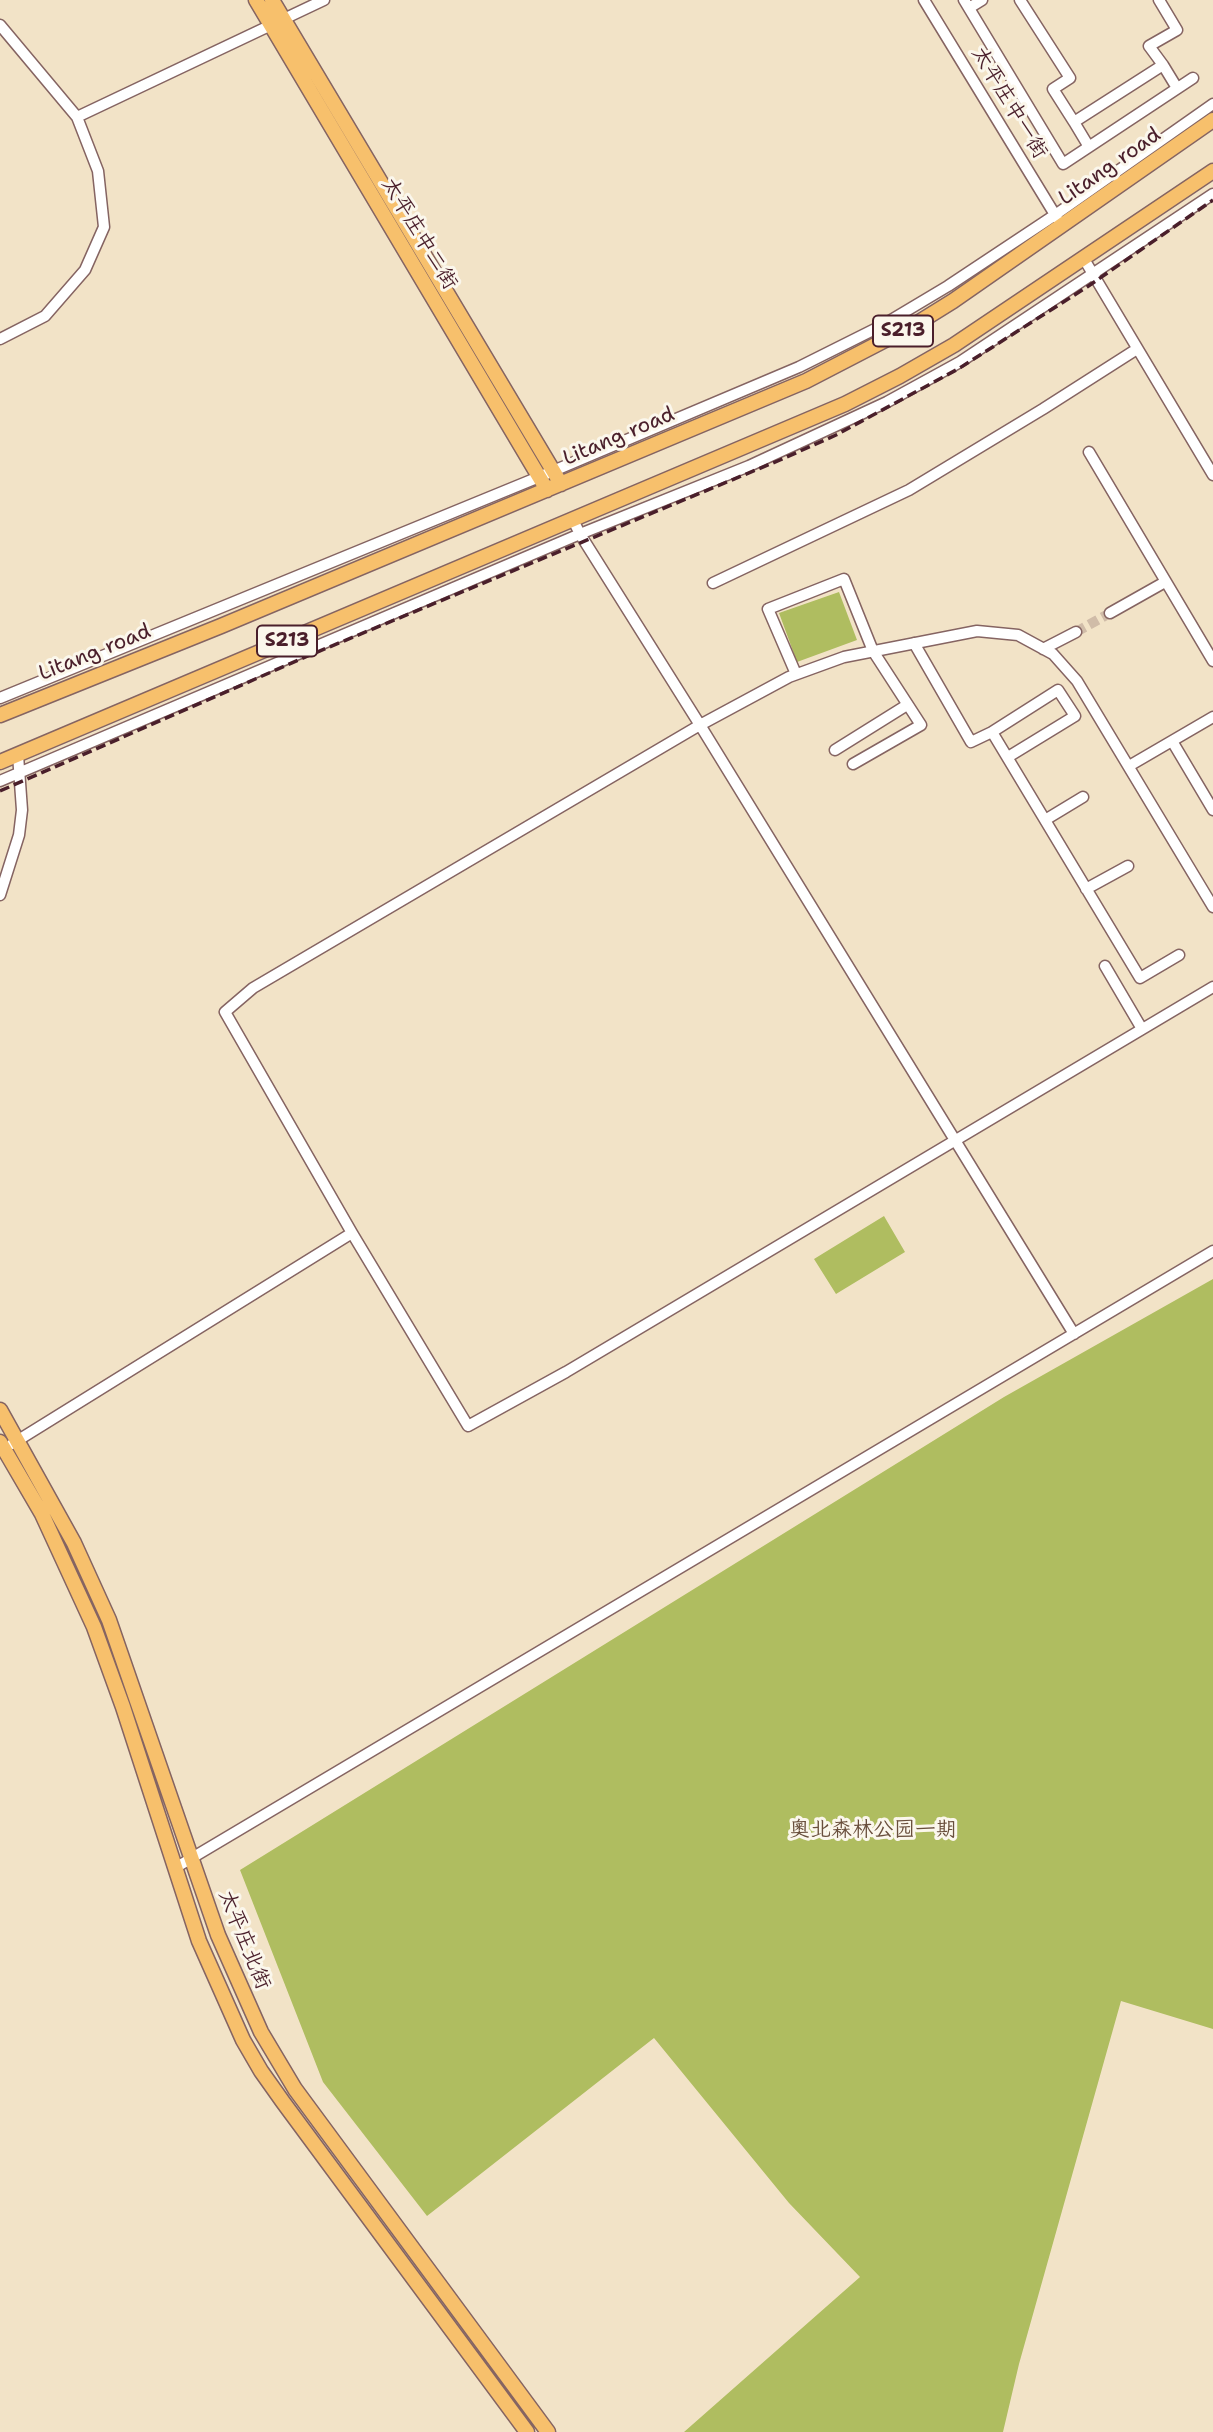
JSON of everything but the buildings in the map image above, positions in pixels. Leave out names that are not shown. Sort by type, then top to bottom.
[{"type":"main road","name":"太平庄中二街","points":[[256,0],[277,22],[561,484]]},
{"type":"main road","name":"太平庄中二街","points":[[272,0],[277,22],[543,484]]},
{"type":"main road","name":"Litang road","points":[[0,715],[220,626],[543,484],[561,484],[806,381],[883,341],[953,300],[1058,221],[1213,120]]},
{"type":"main road","name":"S213","points":[[0,762],[789,430],[901,376],[954,345],[1213,171]]},
{"type":"main road","name":"太平庄北街","points":[[0,1410],[74,1543],[109,1620],[190,1859],[236,1981],[277,2062],[548,2432]]},
{"type":"main road","name":"太平庄北街","points":[[2,1445],[42,1514],[89,1615],[119,1697],[186,1904],[214,1978],[243,2040],[261,2071],[527,2432]]},
{"type":"street","points":[[77,117],[324,0]]},
{"type":"street","name":"太平庄中一街","points":[[923,0],[1058,221]]},
{"type":"street","points":[[982,0],[967,4],[1063,164],[1193,78]]},
{"type":"street","points":[[1020,0],[1070,78],[1053,89],[1089,147]]},
{"type":"street","points":[[1159,0],[1177,30],[1149,46],[1177,88]]},
{"type":"street","points":[[0,25],[77,117],[99,170],[104,227],[85,270],[45,316],[0,339]]},
{"type":"street","points":[[1074,122],[1163,65]]},
{"type":"street","name":"Litang road","points":[[0,698],[543,484],[553,471],[799,367],[881,326],[1058,221],[1213,104]]},
{"type":"street","name":"S213","points":[[0,781],[580,534],[750,466],[887,402],[960,362],[1213,194]]},
{"type":"street","points":[[1084,259],[1213,475]]},
{"type":"street","points":[[713,583],[909,490],[1138,349]]},
{"type":"street","points":[[1089,452],[1213,661]]},
{"type":"street","points":[[573,520],[1074,1334]]},
{"type":"street","points":[[796,674],[768,609],[844,579],[873,651],[921,725],[853,764]]},
{"type":"street","points":[[1111,612],[1165,582]]},
{"type":"street","points":[[1213,907],[1077,681],[1053,654],[1018,635],[977,631],[844,656],[796,674],[700,725],[253,988],[225,1012],[352,1233],[468,1426],[566,1372],[1213,987]]},
{"type":"street","points":[[1043,649],[1076,632]]},
{"type":"street","points":[[914,643],[971,741],[992,732],[1058,690],[1075,716],[1008,757]]},
{"type":"street","points":[[835,750],[907,705]]},
{"type":"street","points":[[1129,766],[1213,717]]},
{"type":"street","points":[[992,732],[1140,978],[1179,955]]},
{"type":"street","points":[[1172,741],[1213,810]]},
{"type":"street","points":[[0,895],[19,835],[22,810],[18,754]]},
{"type":"street","points":[[1045,820],[1083,797]]},
{"type":"street","points":[[1087,889],[1128,866]]},
{"type":"street","points":[[1104,966],[1142,1029]]},
{"type":"street","points":[[2,1445],[18,1440],[352,1233]]},
{"type":"street","points":[[175,1868],[1213,1251]]},
{"type":"green space","points":[[839,592],[857,640],[797,662],[779,613]]},
{"type":"green space","points":[[884,1216],[905,1252],[836,1294],[814,1259]]},
{"type":"green space","name":"奥北森林公园一期","points":[[1213,1279],[1213,2029],[1121,2001],[1019,2364],[1003,2432],[684,2432],[860,2277],[789,2203],[654,2038],[427,2216],[323,2082],[240,1870],[1004,1397]]},
{"type":"tunnel","points":[[1076,632],[1110,613]]},
{"type":"railway","points":[[0,791],[310,655],[836,435],[958,369],[1087,287],[1213,200]]}]
